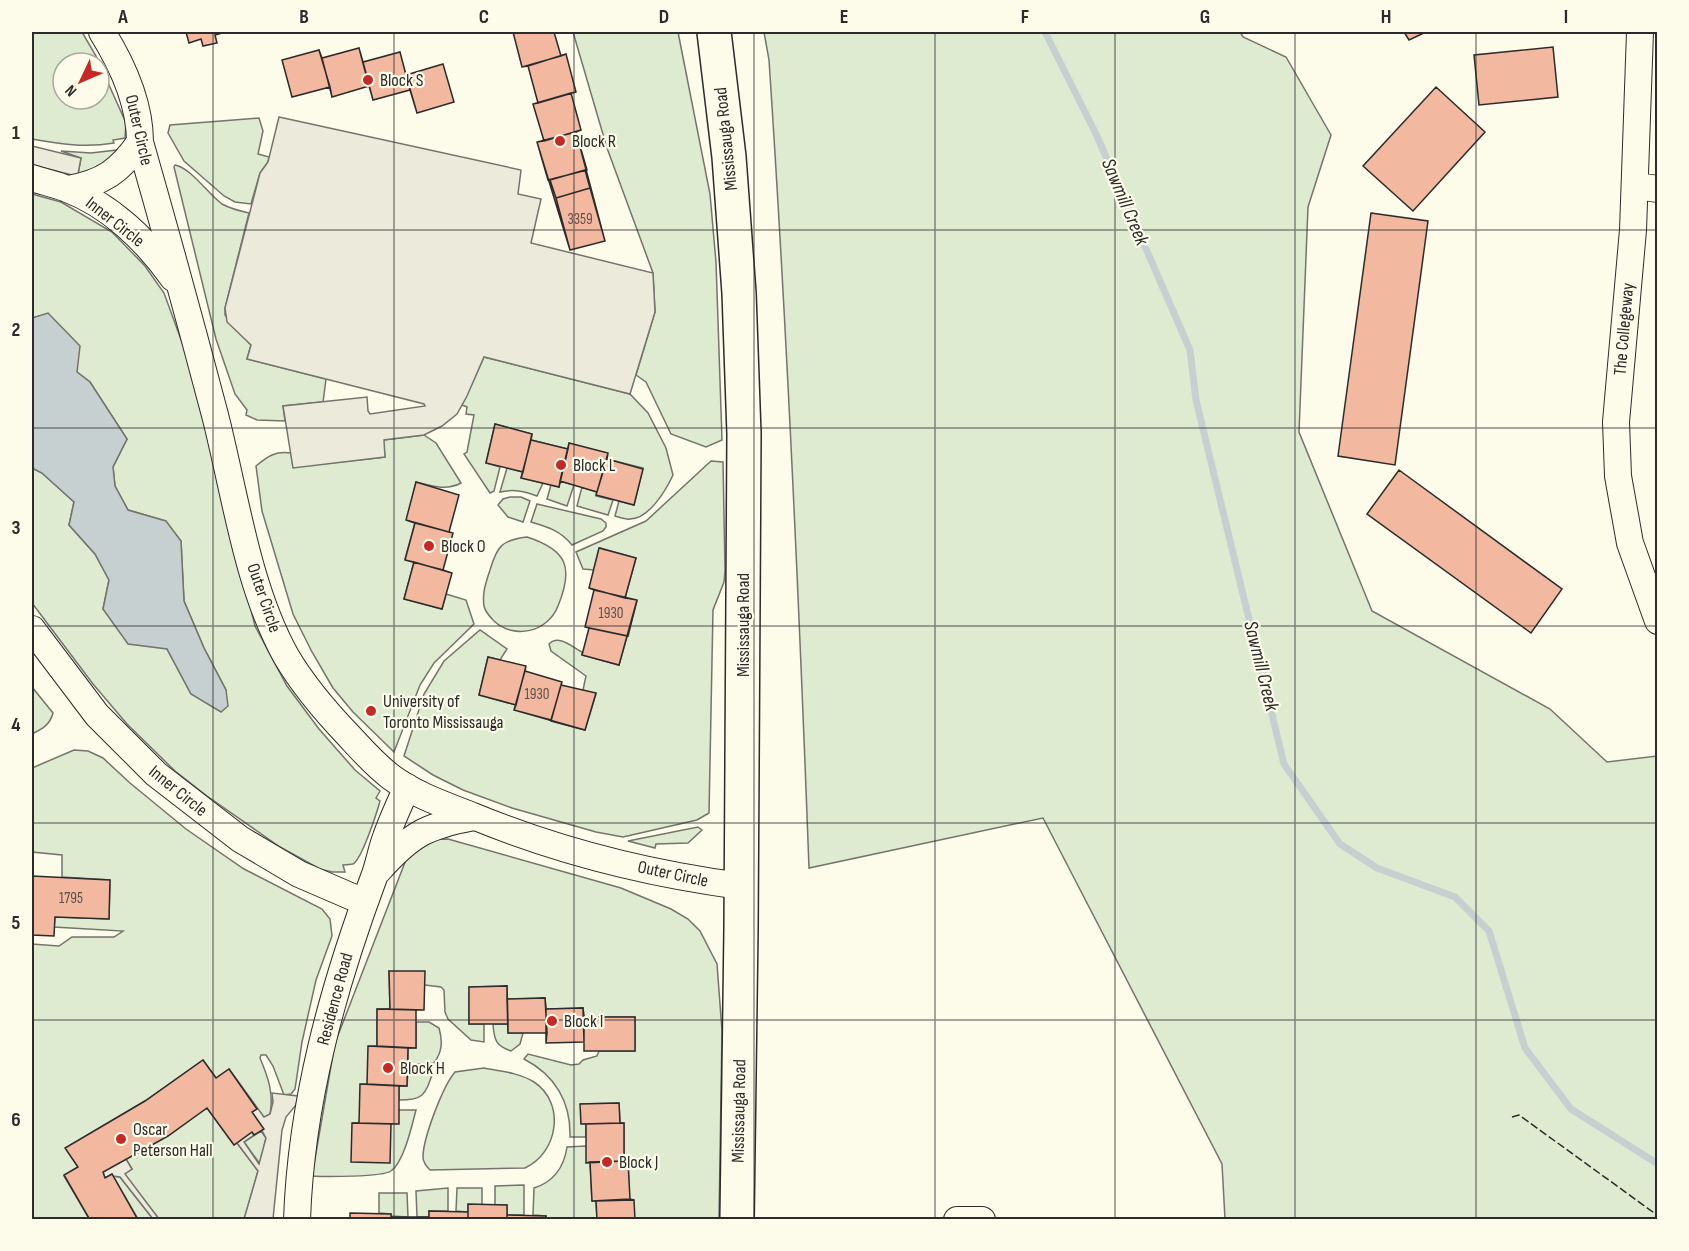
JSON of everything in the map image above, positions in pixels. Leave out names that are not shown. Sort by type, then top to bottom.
[{"type":"main road","name":"Mississauga Road","points":[[714,32],[729,156],[739,293],[743,422],[737,1220]]},
{"type":"street","name":"Outer Circle","points":[[102,32],[123,71],[140,120],[140,142],[223,446],[253,572],[274,632],[303,682],[336,723],[383,770],[407,787],[437,802],[552,846],[659,873],[741,886]]},
{"type":"street","name":"The Collegeway","points":[[1640,32],[1647,187],[1616,422],[1618,476],[1630,543],[1658,621]]},
{"type":"street","points":[[68,189],[89,185],[105,178],[120,167],[140,142]]},
{"type":"street","name":"Inner Circle","points":[[32,178],[68,189],[108,212],[131,231],[163,264],[182,291]]},
{"type":"street","name":"Inner Circle","points":[[32,629],[97,715],[156,774],[240,839],[298,874],[364,902]]},
{"type":"street","name":"Residence Road","points":[[297,1220],[305,1130],[327,1018],[386,838],[407,787]]},
{"type":"street","points":[[375,874],[407,841],[423,830],[441,823],[474,817]]},
{"type":"street","points":[[957,1220],[982,1220]]},
{"type":"green space","points":[[32,32],[82,32],[93,51],[51,51],[51,111],[111,111],[111,90],[126,123],[125,138],[113,140],[114,143],[63,144],[32,139]]},
{"type":"green space","points":[[573,32],[678,32],[710,194],[716,262],[722,440],[706,447],[671,434],[646,382],[636,375],[655,312],[653,273],[607,148]]},
{"type":"green space","points":[[764,32],[1240,32],[1243,37],[1286,57],[1331,135],[1308,207],[1299,432],[1372,611],[1550,709],[1607,762],[1657,756],[1657,1219],[1225,1219],[1222,1164],[1043,818],[809,868],[787,363],[769,60]]},
{"type":"green space","points":[[259,118],[263,131],[258,154],[269,157],[260,173],[251,204],[235,202],[224,196],[184,161],[168,133],[170,125]]},
{"type":"green space","points":[[117,150],[107,165],[78,174],[81,158],[61,151],[91,153]]},
{"type":"green space","points":[[175,165],[187,171],[222,204],[249,213],[225,308],[225,315],[251,345],[247,359],[326,379],[323,402],[283,406],[285,421],[257,420],[246,415],[247,410],[235,394],[216,339]]},
{"type":"green space","points":[[32,194],[61,202],[112,232],[145,266],[164,293],[187,356],[255,626],[287,686],[319,729],[355,770],[380,791],[376,798],[380,801],[365,845],[353,864],[343,865],[345,872],[320,869],[280,847],[175,771],[127,724],[93,684],[32,603],[32,468],[42,473],[74,502],[69,525],[95,554],[109,580],[103,609],[167,649],[191,694],[226,690],[204,648],[184,601],[181,541],[165,521],[128,510],[115,486],[113,467],[127,439],[90,382],[77,372],[48,314],[32,318]]},
{"type":"green space","points":[[484,357],[630,394],[648,413],[666,448],[673,475],[656,503],[637,518],[627,519],[615,516],[619,501],[634,505],[643,468],[531,440],[532,434],[495,424],[486,463],[500,467],[494,491],[490,493],[464,454],[467,452],[474,415],[466,414],[467,407],[462,405]]},
{"type":"green space","points":[[424,435],[436,443],[461,483],[444,487],[416,482],[407,520],[415,523],[405,559],[414,562],[404,599],[442,609],[446,594],[466,600],[474,624],[434,663],[420,685],[394,752],[353,712],[333,688],[293,614],[262,511],[256,466],[268,457],[280,453],[291,453],[293,467],[385,457],[383,440]]},
{"type":"green space","points":[[711,461],[723,462],[725,570],[724,582],[713,610],[709,813],[697,820],[623,837],[596,832],[512,808],[463,790],[433,775],[404,756],[424,694],[444,661],[480,630],[507,649],[500,660],[488,657],[479,695],[516,705],[552,721],[585,730],[596,694],[583,690],[586,676],[551,651],[549,644],[557,640],[561,641],[582,652],[582,655],[619,665],[637,601],[625,598],[636,558],[600,548],[594,570],[583,569],[576,552],[646,521]]},
{"type":"green space","points":[[507,468],[523,472],[521,478],[543,483],[537,496],[519,491],[500,492]]},
{"type":"green space","points":[[560,481],[574,485],[567,506],[547,499],[551,485],[559,487]]},
{"type":"green space","points":[[582,487],[597,492],[596,496],[613,500],[608,515],[577,506]]},
{"type":"green space","points":[[521,497],[530,501],[523,522],[508,517],[498,505],[503,499]]},
{"type":"green space","points":[[537,504],[601,519],[606,523],[606,527],[603,531],[572,545],[554,530],[531,522]]},
{"type":"green space","points":[[527,537],[559,554],[564,562],[566,581],[558,606],[547,622],[530,630],[511,630],[502,627],[488,614],[485,608],[485,588],[498,550],[506,542]]},
{"type":"green space","points":[[32,687],[53,713],[48,724],[32,734]]},
{"type":"green space","points":[[74,750],[88,751],[103,758],[186,829],[244,869],[322,909],[330,919],[332,936],[316,980],[302,1042],[295,1089],[291,1094],[284,1095],[273,1066],[266,1055],[261,1055],[271,1093],[270,1114],[264,1118],[229,1069],[216,1078],[203,1060],[145,1101],[66,1148],[78,1167],[64,1176],[90,1220],[32,1219],[32,944],[59,946],[72,937],[114,937],[123,931],[54,927],[55,917],[109,919],[110,880],[62,877],[62,855],[32,852],[32,768]]},
{"type":"green space","points":[[698,827],[702,830],[688,843],[656,844],[655,848],[628,841]]},
{"type":"green space","points":[[448,839],[621,888],[671,909],[688,919],[700,931],[717,964],[722,1031],[719,1219],[630,1219],[628,1161],[624,1161],[624,1123],[620,1123],[619,1103],[581,1104],[581,1123],[586,1124],[586,1137],[570,1137],[568,1112],[559,1091],[544,1073],[524,1059],[528,1054],[571,1065],[597,1056],[599,1051],[635,1051],[635,1017],[584,1017],[583,1008],[546,1009],[545,998],[507,999],[507,986],[469,987],[469,1024],[484,1024],[484,1042],[471,1040],[448,1019],[445,1012],[444,990],[441,987],[425,985],[389,971],[390,1009],[377,1009],[377,1046],[359,1123],[352,1123],[391,1124],[399,1110],[416,1110],[404,1152],[396,1166],[386,1173],[312,1176],[335,1043],[409,852],[424,840]]},
{"type":"green space","points":[[416,1022],[429,1022],[439,1028],[441,1047],[434,1063],[408,1065],[408,1048],[416,1048]]},
{"type":"green space","points":[[493,1024],[508,1024],[508,1033],[523,1033],[520,1044],[511,1051],[502,1047],[495,1038]]},
{"type":"green space","points":[[484,1068],[523,1076],[544,1091],[551,1102],[554,1114],[551,1140],[536,1161],[525,1168],[430,1170],[424,1161],[424,1148],[430,1125],[450,1079],[455,1072]]},
{"type":"green space","points":[[408,1072],[433,1072],[422,1095],[414,1099],[399,1100],[399,1086],[407,1086]]},
{"type":"green space","points":[[207,1108],[234,1145],[237,1143],[258,1171],[244,1220],[159,1219],[124,1174],[132,1169],[126,1159]]},
{"type":"green space","points":[[261,1131],[266,1138],[260,1164],[244,1142]]},
{"type":"green space","points":[[586,1146],[590,1162],[592,1201],[596,1201],[597,1219],[546,1219],[546,1216],[533,1215],[534,1188],[552,1178],[563,1161],[567,1147]]},
{"type":"green space","points":[[113,1176],[120,1177],[153,1219],[138,1219]]},
{"type":"green space","points":[[524,1185],[524,1215],[507,1215],[507,1205],[495,1205],[495,1186]]},
{"type":"green space","points":[[448,1188],[448,1211],[429,1211],[429,1217],[417,1217],[416,1191]]},
{"type":"green space","points":[[457,1188],[482,1188],[482,1205],[468,1205],[468,1212],[456,1211]]},
{"type":"green space","points":[[379,1193],[407,1193],[408,1217],[379,1213]]},
{"type":"shaded area","points":[[279,117],[521,170],[518,194],[541,199],[531,243],[653,273],[655,312],[630,394],[484,357],[457,414],[442,426],[424,435],[384,440],[385,457],[293,468],[283,406],[367,397],[370,414],[425,406],[247,359],[251,345],[227,322],[225,308],[260,173],[268,162]]},
{"type":"shaded area","points":[[32,146],[81,158],[78,174],[80,177],[32,165]]},
{"type":"shaded area","points":[[48,313],[80,346],[77,372],[90,382],[127,439],[113,467],[115,486],[128,510],[166,521],[181,541],[184,601],[204,648],[226,690],[228,706],[221,712],[191,694],[167,649],[128,644],[103,609],[109,580],[95,554],[69,525],[74,502],[42,473],[32,468],[32,318]]},
{"type":"shaded area","points":[[229,1069],[264,1117],[270,1114],[273,1102],[272,1093],[298,1096],[296,1105],[286,1117],[282,1130],[273,1219],[244,1219],[258,1171],[237,1143],[252,1132],[254,1135],[244,1142],[259,1164],[266,1138],[252,1112],[257,1108]]},
{"type":"shaded area","points":[[126,1159],[132,1169],[125,1174],[159,1219],[153,1219],[120,1177],[112,1174],[105,1178],[103,1172]]},
{"type":"building","points":[[186,32],[226,32],[215,35],[217,43],[203,46],[201,39],[189,43]]},
{"type":"building","points":[[186,32],[226,32],[215,35],[217,43],[203,46],[201,39],[189,43]]},
{"type":"building","name":"Block R","points":[[513,32],[554,32],[561,56],[566,54],[576,92],[571,93],[581,130],[576,132],[605,241],[570,250],[537,142],[544,141],[533,104],[538,103],[528,66],[522,67]]},
{"type":"building","points":[[513,32],[554,32],[561,56],[522,67]]},
{"type":"building","points":[[1404,32],[1426,32],[1409,40]]},
{"type":"building","points":[[1553,47],[1558,97],[1479,105],[1474,55]]},
{"type":"building","name":"Block S","points":[[359,48],[363,62],[400,52],[406,75],[443,64],[454,102],[417,113],[410,90],[373,100],[369,86],[332,97],[330,87],[292,97],[282,60],[319,50],[322,58]]},
{"type":"building","points":[[359,48],[369,86],[332,97],[322,58]]},
{"type":"building","points":[[319,50],[330,87],[292,97],[282,60]]},
{"type":"building","points":[[400,52],[410,90],[373,100],[363,62]]},
{"type":"building","points":[[566,54],[576,92],[538,103],[528,66]]},
{"type":"building","points":[[443,64],[454,102],[417,113],[406,75]]},
{"type":"building","points":[[1436,87],[1485,132],[1413,211],[1363,166]]},
{"type":"building","points":[[571,93],[581,130],[544,141],[533,104]]},
{"type":"building","points":[[576,132],[587,170],[548,180],[537,142]]},
{"type":"building","points":[[585,170],[590,188],[556,198],[550,180]]},
{"type":"building","points":[[590,188],[605,241],[570,250],[556,198]]},
{"type":"building","points":[[1371,213],[1428,221],[1395,465],[1338,456]]},
{"type":"building","name":"Block L","points":[[495,424],[532,434],[531,440],[568,449],[569,443],[608,453],[607,459],[643,469],[634,505],[596,495],[597,492],[560,481],[559,487],[521,478],[523,472],[486,463]]},
{"type":"building","points":[[495,424],[532,434],[523,472],[486,463]]},
{"type":"building","points":[[531,440],[568,449],[559,487],[521,478]]},
{"type":"building","points":[[569,443],[608,453],[597,492],[560,481]]},
{"type":"building","points":[[607,459],[643,469],[634,505],[596,495]]},
{"type":"building","points":[[1399,470],[1562,589],[1531,633],[1367,514]]},
{"type":"building","name":"Block O","points":[[416,482],[459,495],[449,532],[453,533],[443,570],[452,573],[442,609],[404,599],[414,562],[405,560],[415,523],[406,520]]},
{"type":"building","points":[[416,482],[459,495],[449,532],[406,520]]},
{"type":"building","points":[[415,523],[453,533],[443,570],[405,560]]},
{"type":"building","points":[[599,548],[636,558],[625,598],[637,600],[619,665],[582,655],[589,628],[585,627],[594,590],[589,588]]},
{"type":"building","points":[[599,548],[636,558],[625,598],[589,588]]},
{"type":"building","points":[[414,562],[452,573],[442,609],[404,599]]},
{"type":"building","points":[[594,590],[637,600],[628,636],[585,627]]},
{"type":"building","points":[[589,628],[627,636],[619,665],[582,655]]},
{"type":"building","points":[[488,657],[526,666],[525,671],[562,682],[561,685],[596,693],[585,730],[514,710],[516,705],[479,695]]},
{"type":"building","points":[[488,657],[526,666],[516,705],[479,695]]},
{"type":"building","points":[[525,671],[562,682],[551,720],[514,710]]},
{"type":"building","points":[[561,685],[596,693],[585,730],[551,721]]},
{"type":"building","points":[[32,876],[110,880],[109,919],[55,917],[54,936],[32,935]]},
{"type":"building","name":"Block H","points":[[389,971],[425,971],[424,1010],[416,1010],[416,1048],[408,1048],[407,1086],[399,1086],[399,1124],[391,1124],[390,1163],[351,1162],[352,1123],[359,1123],[360,1084],[367,1084],[368,1046],[377,1046],[377,1009],[390,1009]]},
{"type":"building","points":[[389,971],[425,971],[424,1010],[390,1009]]},
{"type":"building","name":"Block I","points":[[507,986],[507,999],[545,998],[546,1009],[583,1008],[584,1017],[635,1017],[635,1051],[584,1051],[584,1042],[546,1043],[547,1033],[508,1033],[508,1024],[469,1024],[469,987]]},
{"type":"building","points":[[507,986],[508,1024],[469,1024],[469,987]]},
{"type":"building","points":[[545,998],[547,1033],[508,1033],[507,999]]},
{"type":"building","points":[[583,1008],[584,1042],[546,1043],[546,1009]]},
{"type":"building","points":[[377,1009],[416,1010],[416,1048],[377,1046]]},
{"type":"building","points":[[584,1017],[635,1017],[635,1051],[584,1051]]},
{"type":"building","points":[[368,1046],[408,1048],[407,1086],[367,1084]]},
{"type":"building","name":"Oscar Peterson Hall","points":[[203,1060],[216,1078],[229,1069],[257,1109],[252,1112],[264,1129],[254,1135],[252,1132],[234,1145],[207,1108],[168,1136],[103,1172],[105,1178],[112,1174],[138,1220],[90,1220],[64,1175],[78,1167],[65,1148],[145,1101]]},
{"type":"building","points":[[360,1084],[399,1086],[399,1124],[359,1123]]},
{"type":"building","name":"Block J","points":[[619,1103],[620,1123],[624,1123],[624,1161],[628,1161],[630,1199],[634,1200],[635,1220],[597,1220],[596,1201],[592,1201],[590,1162],[586,1163],[586,1124],[581,1124],[580,1104]]},
{"type":"building","points":[[619,1103],[620,1123],[581,1124],[580,1104]]},
{"type":"building","points":[[352,1123],[391,1124],[390,1163],[351,1162]]},
{"type":"building","points":[[624,1123],[624,1161],[586,1163],[586,1124]]},
{"type":"building","points":[[628,1161],[630,1199],[592,1201],[590,1162]]},
{"type":"building","points":[[634,1200],[635,1220],[597,1220],[596,1201]]},
{"type":"building","points":[[468,1204],[507,1205],[507,1215],[546,1216],[546,1220],[350,1220],[350,1213],[391,1214],[391,1217],[429,1217],[429,1211],[468,1212]]},
{"type":"building","points":[[468,1204],[507,1205],[507,1220],[468,1220]]},
{"type":"building","points":[[429,1211],[468,1212],[468,1220],[429,1220]]},
{"type":"building","points":[[350,1213],[391,1214],[391,1220],[350,1220]]},
{"type":"building","points":[[507,1215],[546,1216],[546,1220],[507,1220]]},
{"type":"building","points":[[391,1217],[429,1217],[429,1220],[391,1220]]},
{"type":"waterway","name":"Sawmill Creek","points":[[1045,32],[1097,136],[1190,350],[1196,400],[1284,764],[1340,844],[1377,868],[1455,897],[1489,931],[1525,1048],[1571,1109],[1658,1164]]},
{"type":"fence","points":[[1512,1117],[1519,1115],[1657,1215],[1654,1220]]},
{"type":"place","name":"Block S","points":[[368,80]]},
{"type":"place","name":"Block R","points":[[560,141]]},
{"type":"place","name":"Block L","points":[[561,465]]},
{"type":"place","name":"Block O","points":[[429,546]]},
{"type":"place","name":"University of Toronto Mississauga","points":[[371,711]]},
{"type":"place","name":"Block I","points":[[552,1021]]},
{"type":"place","name":"Block H","points":[[388,1068]]},
{"type":"place","name":"Oscar Peterson Hall","points":[[121,1139]]},
{"type":"place","name":"Block J","points":[[607,1162]]}]
